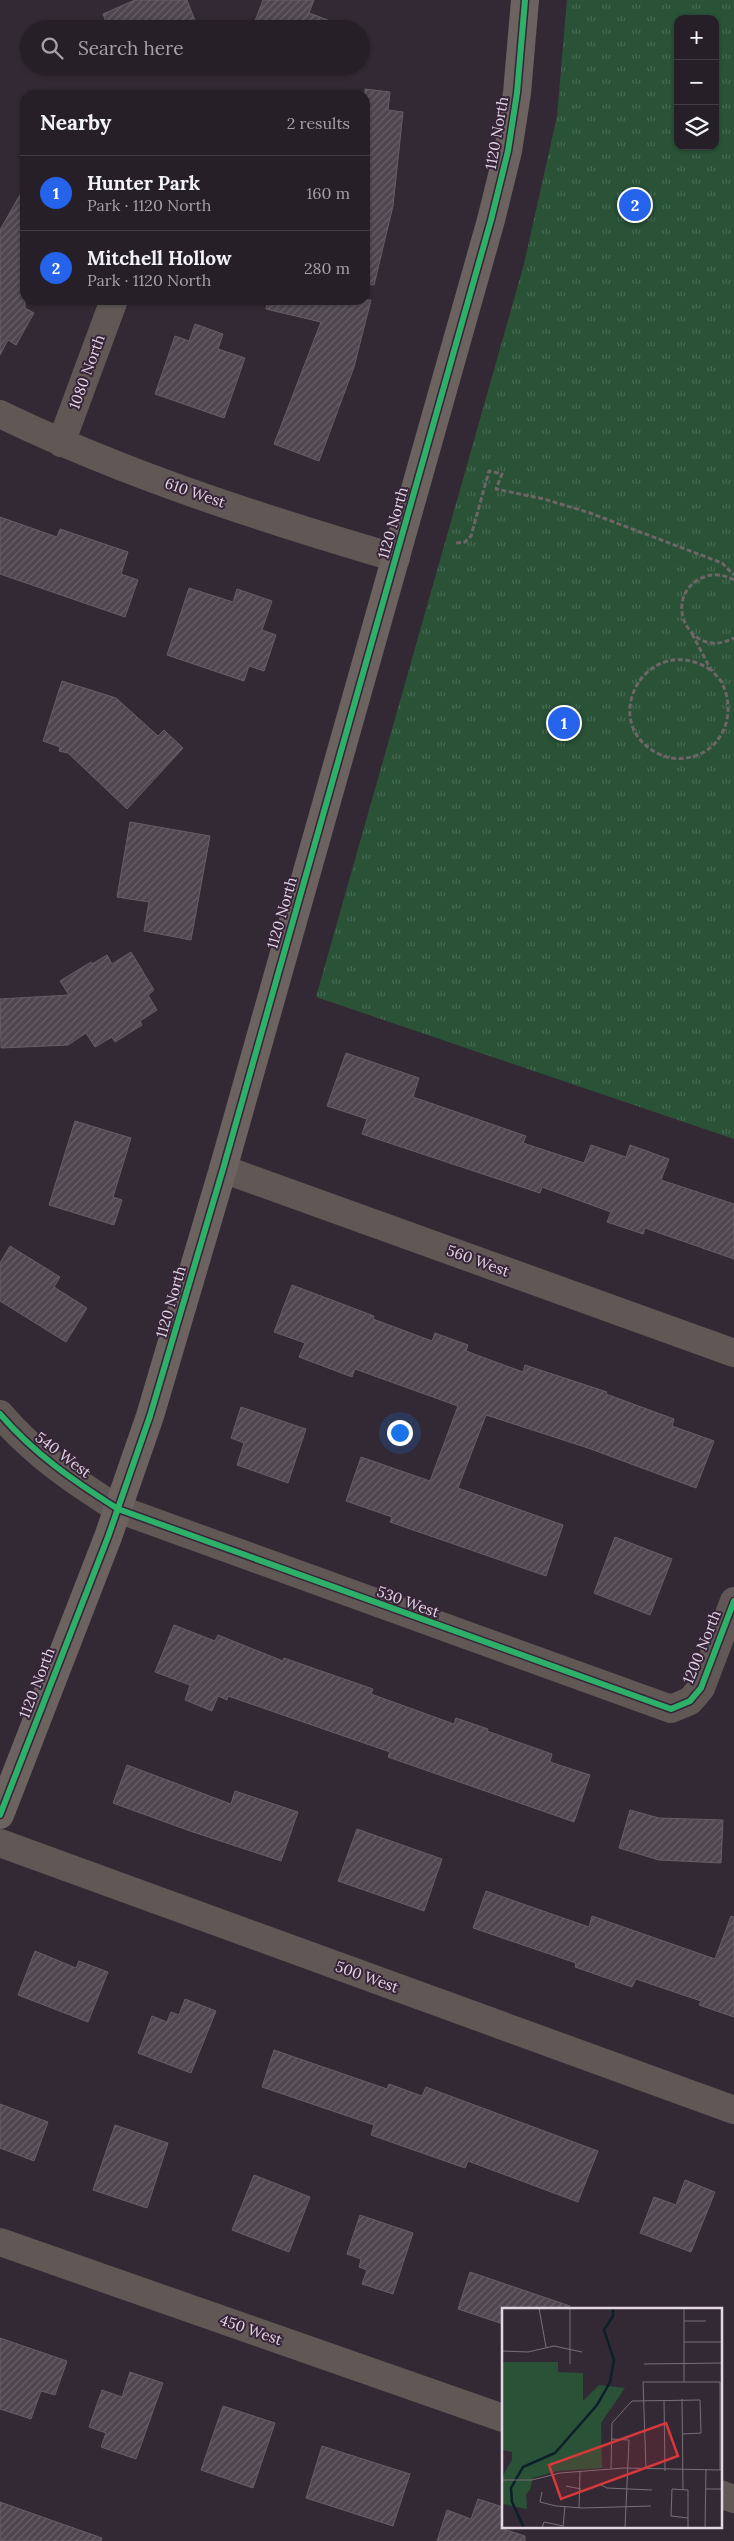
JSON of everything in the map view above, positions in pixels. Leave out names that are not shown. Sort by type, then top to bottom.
[{"type":"street","name":"1120 North","points":[[0,1816],[118,1509],[150,1416],[223,1169],[468,307],[508,151],[517,93],[525,0]]},
{"type":"street","name":"1080 North","points":[[61,443],[112,305]]},
{"type":"street","name":"610 West","points":[[0,414],[61,443],[141,475],[396,558]]},
{"type":"street","name":"560 West","points":[[223,1169],[734,1353]]},
{"type":"street","name":"540 West","points":[[0,1414],[34,1451],[71,1479],[118,1509]]},
{"type":"street","name":"530 West","points":[[118,1509],[672,1709],[690,1701]]},
{"type":"street","name":"1200 North","points":[[690,1701],[701,1688],[734,1601]]},
{"type":"street","name":"500 West","points":[[0,1843],[734,2110]]},
{"type":"street","name":"450 West","points":[[0,2242],[502,2418]]},
{"type":"path","points":[[456,543],[465,542],[472,536],[489,471],[502,474],[496,489],[544,499],[590,513],[722,563],[734,575]]},
{"type":"path","points":[[711,670],[689,660],[678,659],[654,666],[643,675],[635,686],[630,700],[630,715],[638,737],[647,747],[670,758],[685,759],[699,754],[718,740],[725,730],[729,708],[728,696],[722,682],[711,670],[692,634],[686,627],[682,610],[686,592],[691,585],[707,576],[716,575],[734,580]]},
{"type":"path","points":[[692,634],[714,644],[734,638]]},
{"type":"green space","points":[[567,0],[734,0],[734,1139],[316,997],[524,264],[557,116]]},
{"type":"building","points":[[135,0],[187,0],[195,20],[105,20],[103,14]]},
{"type":"building","points":[[263,0],[314,0],[309,13],[328,20],[255,20]]},
{"type":"building","points":[[365,89],[390,92],[388,110],[403,112],[393,206],[374,285],[370,285],[370,90]]},
{"type":"building","points":[[20,195],[20,305],[25,305],[25,308],[34,313],[16,345],[8,340],[0,355],[0,230]]},
{"type":"building","points":[[266,305],[370,305],[354,367],[319,461],[274,444],[321,322],[266,309]]},
{"type":"building","points":[[195,324],[223,334],[218,349],[245,358],[224,418],[155,394],[175,336],[189,341]]},
{"type":"building","points":[[0,517],[57,537],[60,529],[128,552],[121,574],[138,580],[125,617],[0,574]]},
{"type":"building","points":[[189,588],[233,602],[237,589],[272,601],[262,630],[276,635],[264,671],[249,666],[244,681],[167,655]]},
{"type":"building","points":[[62,681],[116,698],[158,736],[164,730],[183,748],[127,809],[68,753],[59,751],[60,747],[43,741]]},
{"type":"building","points":[[130,822],[210,836],[191,940],[144,931],[149,902],[117,897]]},
{"type":"building","points":[[131,952],[154,990],[148,995],[157,1010],[140,1021],[142,1025],[115,1042],[112,1037],[95,1047],[86,1033],[68,1045],[1,1048],[0,999],[69,995],[60,981],[91,962],[92,964],[107,955],[112,964]]},
{"type":"building","points":[[346,1053],[419,1078],[413,1097],[526,1136],[523,1143],[584,1163],[591,1145],[626,1157],[630,1145],[669,1159],[661,1180],[734,1204],[734,1259],[645,1228],[643,1234],[607,1222],[611,1212],[542,1187],[540,1193],[362,1134],[367,1119],[327,1106]]},
{"type":"building","points":[[75,1121],[131,1138],[113,1197],[122,1200],[114,1225],[49,1205]]},
{"type":"building","points":[[10,1246],[60,1277],[54,1287],[87,1308],[66,1342],[0,1301],[0,1263]]},
{"type":"building","points":[[292,1285],[374,1316],[373,1319],[432,1341],[435,1333],[468,1345],[466,1351],[523,1372],[525,1365],[607,1392],[606,1394],[674,1419],[672,1426],[714,1441],[696,1488],[588,1448],[486,1415],[458,1488],[563,1525],[546,1576],[390,1522],[392,1517],[346,1501],[361,1457],[430,1481],[458,1406],[355,1369],[352,1377],[299,1357],[305,1343],[274,1332]]},
{"type":"building","points":[[241,1407],[306,1429],[288,1483],[237,1465],[244,1443],[231,1438]]},
{"type":"building","points":[[615,1537],[672,1559],[650,1615],[594,1593]]},
{"type":"building","points":[[174,1625],[215,1641],[218,1635],[283,1661],[284,1658],[373,1689],[371,1694],[454,1724],[456,1718],[552,1754],[550,1762],[590,1775],[574,1822],[388,1757],[390,1752],[228,1696],[227,1700],[218,1696],[212,1711],[185,1700],[190,1685],[155,1672]]},
{"type":"building","points":[[127,1765],[231,1804],[235,1791],[298,1812],[281,1861],[113,1803]]},
{"type":"building","points":[[630,1810],[659,1818],[723,1820],[721,1863],[659,1860],[619,1848]]},
{"type":"building","points":[[357,1829],[442,1859],[424,1911],[338,1881]]},
{"type":"building","points":[[486,1891],[589,1927],[592,1916],[715,1959],[731,1916],[734,1917],[734,2017],[699,2005],[701,2001],[636,1979],[632,1987],[575,1967],[576,1963],[473,1928]]},
{"type":"building","points":[[35,1951],[76,1968],[79,1961],[108,1972],[88,2022],[18,1995]]},
{"type":"building","points":[[185,1999],[216,2011],[191,2073],[138,2053],[152,2016],[167,2022],[171,2012],[179,2015]]},
{"type":"building","points":[[274,2050],[387,2089],[389,2084],[422,2096],[426,2087],[598,2151],[578,2202],[468,2161],[465,2168],[371,2135],[374,2125],[262,2087]]},
{"type":"building","points":[[0,2104],[48,2122],[34,2161],[0,2148]]},
{"type":"building","points":[[115,2125],[168,2143],[147,2208],[93,2190]]},
{"type":"building","points":[[254,2175],[310,2197],[289,2252],[232,2230]]},
{"type":"building","points":[[685,2180],[715,2192],[691,2252],[640,2233],[654,2197],[676,2205]]},
{"type":"building","points":[[360,2215],[413,2233],[393,2294],[362,2284],[367,2270],[359,2267],[361,2259],[347,2254]]},
{"type":"building","points":[[470,2272],[570,2306],[570,2308],[502,2308],[502,2324],[458,2309]]},
{"type":"building","points":[[0,2338],[67,2361],[55,2395],[41,2391],[31,2419],[0,2409]]},
{"type":"building","points":[[130,2372],[163,2383],[136,2459],[101,2447],[106,2433],[89,2427],[102,2390],[122,2397]]},
{"type":"building","points":[[223,2406],[275,2423],[253,2488],[201,2470]]},
{"type":"building","points":[[322,2446],[410,2474],[393,2526],[306,2498]]},
{"type":"building","points":[[478,2499],[502,2507],[500,2528],[525,2536],[525,2541],[437,2541],[447,2510],[471,2519]]},
{"type":"building","points":[[0,2502],[102,2538],[101,2541],[0,2541]]},
{"type":"cycle path","points":[[0,1815],[108,1537],[150,1416],[223,1169],[491,220],[508,151],[517,93],[525,0]]},
{"type":"cycle path","points":[[0,1414],[27,1442],[55,1466],[118,1509],[671,1709],[690,1701],[701,1688],[734,1601]]},
{"type":"place","name":"Mitchell Hollow","points":[[635,205]]},
{"type":"place","name":"Hunter Park","points":[[564,723]]}]
